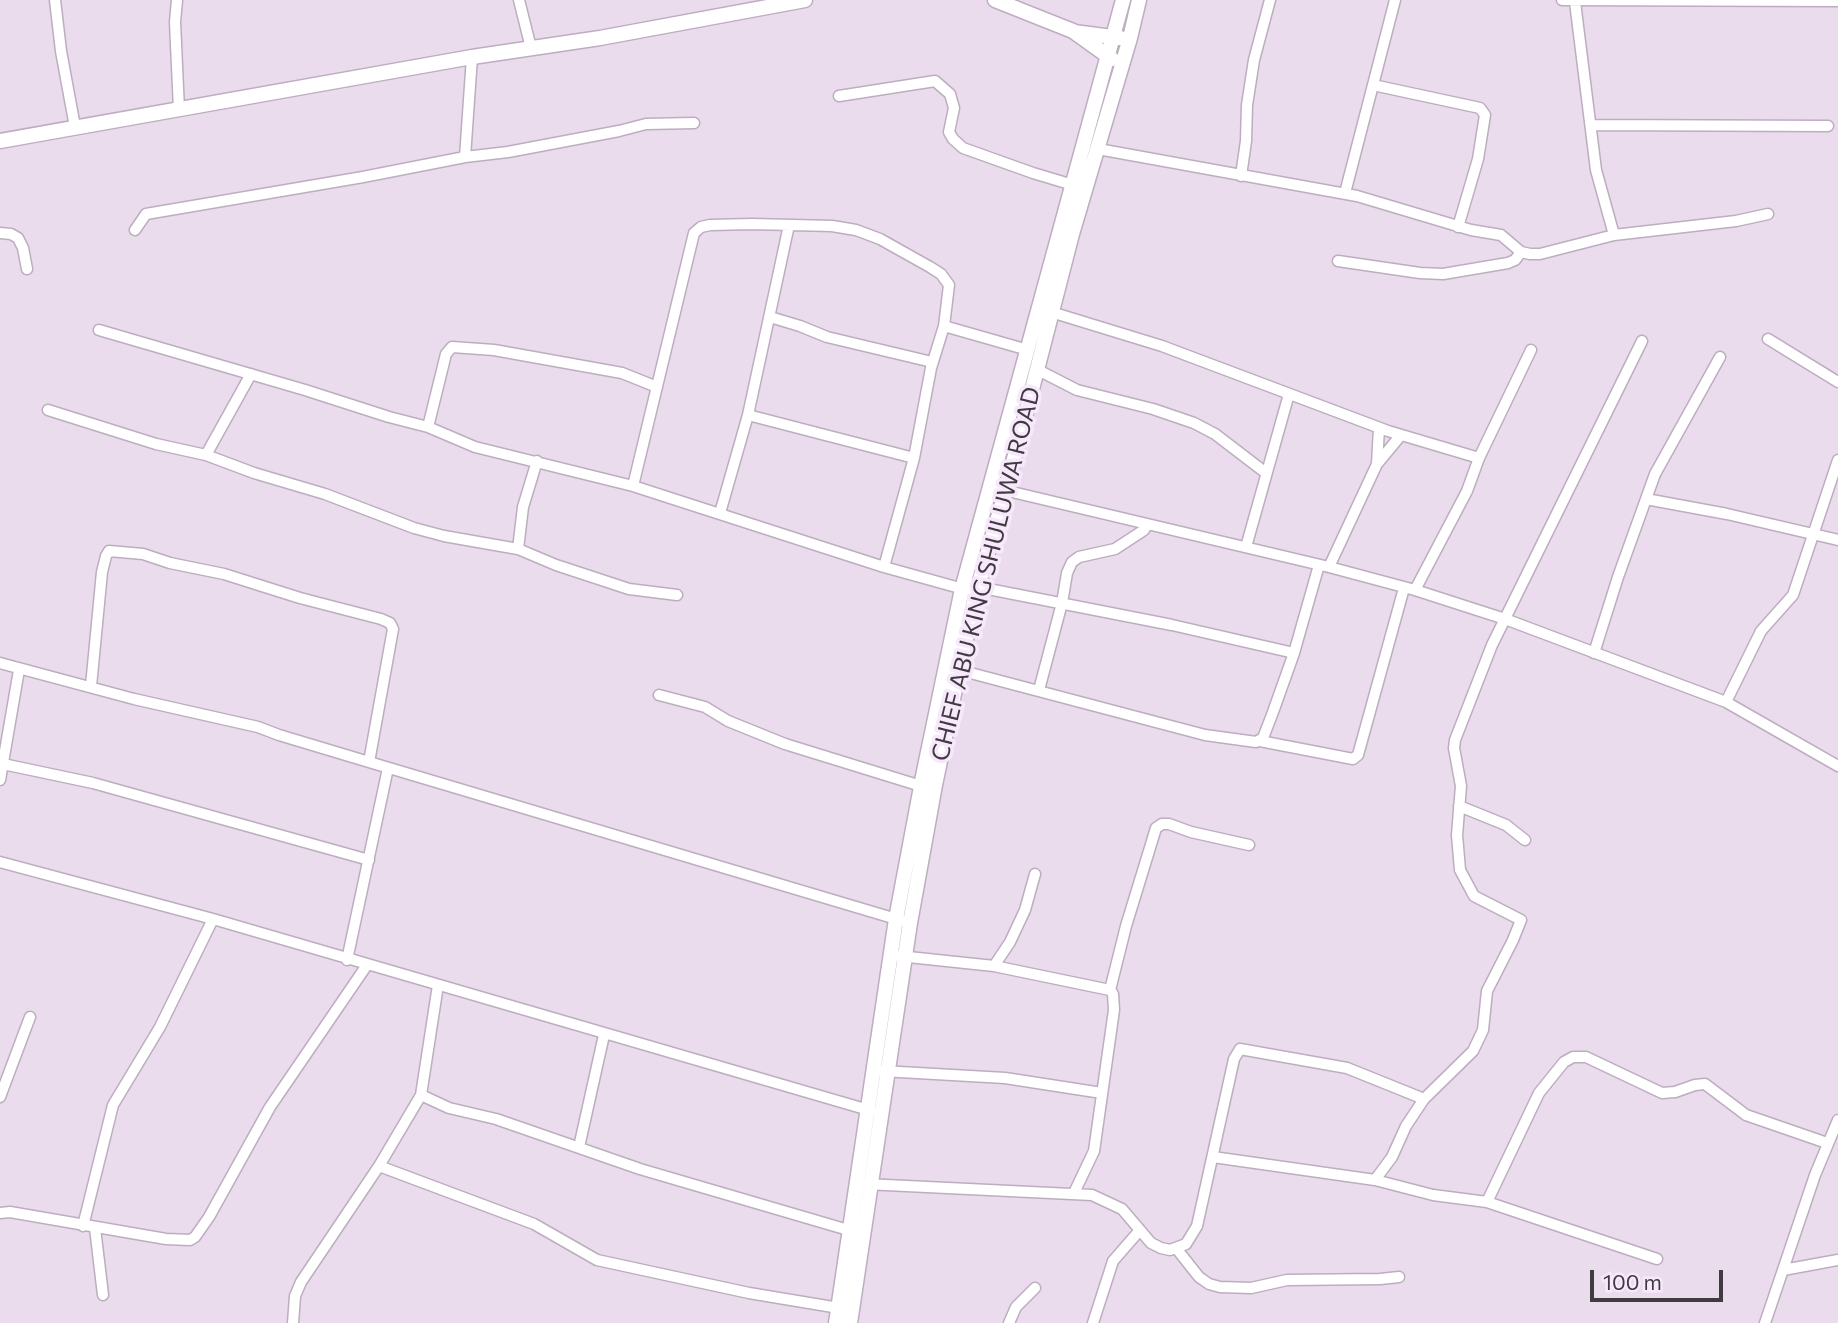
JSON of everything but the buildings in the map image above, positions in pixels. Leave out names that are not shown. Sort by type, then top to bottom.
[{"type":"street","points":[[55,0],[75,127]]},
{"type":"street","points":[[177,0],[175,22],[179,110]]},
{"type":"street","points":[[519,0],[531,48]]},
{"type":"street","points":[[0,141],[805,0]]},
{"type":"street","points":[[995,0],[1091,38],[1130,38]]},
{"type":"street","points":[[1123,0],[1028,350],[998,488],[1324,566],[1505,619],[1726,702],[1838,766]]},
{"type":"street","name":"CHIEF ABU KING SHULUWA ROAD","points":[[844,1316],[903,921],[959,670],[972,590],[998,488],[1037,369],[1075,221],[1139,0]]},
{"type":"street","points":[[1241,176],[1254,60],[1270,0]]},
{"type":"street","points":[[1345,193],[1395,0]]},
{"type":"street","points":[[1562,0],[1838,1]]},
{"type":"street","points":[[1575,2],[1596,170],[1614,235]]},
{"type":"street","points":[[1091,38],[1117,21]]},
{"type":"street","points":[[1091,38],[1121,68]]},
{"type":"street","points":[[1091,38],[1100,83]]},
{"type":"street","points":[[465,157],[472,57]]},
{"type":"street","points":[[839,96],[935,81],[950,94],[954,108],[949,132],[963,148],[1073,185]]},
{"type":"street","points":[[1373,85],[1480,107],[1485,115],[1478,159],[1458,227]]},
{"type":"street","points":[[135,230],[146,214],[465,157],[508,152],[646,124],[694,123]]},
{"type":"street","points":[[1591,125],[1828,126]]},
{"type":"street","points":[[1098,149],[1345,193],[1458,227],[1501,235],[1521,252],[1540,254],[1614,235],[1735,221],[1768,214]]},
{"type":"street","points":[[633,486],[694,233],[701,227],[710,225],[843,226],[856,230],[880,239],[941,274],[949,285],[944,326],[933,362],[914,458],[884,567]]},
{"type":"street","points":[[720,513],[748,415],[789,225]]},
{"type":"street","points":[[0,233],[18,238],[27,269]]},
{"type":"street","points":[[1338,261],[1420,274],[1443,274],[1508,263],[1515,260],[1521,252]]},
{"type":"street","points":[[1051,312],[1162,346],[1380,428],[1479,458]]},
{"type":"street","points":[[769,317],[827,337],[933,362]]},
{"type":"street","points":[[944,326],[1028,350]]},
{"type":"street","points":[[99,330],[428,427],[475,447],[633,486],[884,567],[972,590],[1062,603],[1294,653]]},
{"type":"street","points":[[1768,339],[1838,382]]},
{"type":"street","points":[[1375,1180],[1392,1157],[1420,1101],[1473,1051],[1483,1031],[1487,991],[1521,920],[1475,896],[1463,879],[1457,857],[1460,780],[1455,740],[1505,619],[1642,341]]},
{"type":"street","points":[[428,427],[446,354],[452,347],[494,350],[622,373],[657,387]]},
{"type":"street","points":[[959,670],[1205,735],[1260,741],[1353,759],[1359,755],[1409,589],[1466,491],[1531,350]]},
{"type":"street","points":[[1594,653],[1655,474],[1720,357]]},
{"type":"street","points":[[1037,369],[1077,390],[1153,409],[1194,423],[1215,434],[1266,473]]},
{"type":"street","points":[[205,455],[251,374]]},
{"type":"street","points":[[1246,547],[1289,394]]},
{"type":"street","points":[[48,410],[156,444],[205,455],[254,473],[326,494],[414,528],[518,549],[629,589],[677,595]]},
{"type":"street","points":[[748,415],[914,458]]},
{"type":"street","points":[[1377,464],[1380,428]]},
{"type":"street","points":[[1260,741],[1266,733],[1324,566],[1377,464],[1401,435]]},
{"type":"street","points":[[1726,702],[1761,631],[1793,595],[1838,460]]},
{"type":"street","points":[[518,549],[523,507],[537,461]]},
{"type":"street","points":[[1646,499],[1727,514],[1838,540]]},
{"type":"street","points":[[1039,690],[1072,562],[1079,557],[1115,549],[1144,530],[1147,525]]},
{"type":"street","points":[[91,686],[101,583],[107,552],[113,550],[143,554],[170,563],[224,574],[300,598],[382,618],[390,623],[393,636],[369,762]]},
{"type":"street","points":[[0,663],[134,699],[258,726],[279,735],[388,768],[903,921],[921,786],[972,590]]},
{"type":"street","points":[[0,780],[19,670]]},
{"type":"street","points":[[659,695],[705,707],[728,721],[785,744],[921,786]]},
{"type":"street","points":[[3,764],[93,783],[369,860]]},
{"type":"street","points":[[348,960],[388,768]]},
{"type":"street","points":[[1459,806],[1506,825],[1525,840]]},
{"type":"street","points":[[1074,1193],[1094,1151],[1114,1010],[1114,998],[1110,990],[1156,828],[1169,824],[1191,832],[1250,845]]},
{"type":"street","points":[[0,862],[213,919],[875,1112]]},
{"type":"street","points":[[994,966],[1010,942],[1025,909],[1035,874]]},
{"type":"street","points":[[83,1226],[113,1105],[160,1027],[213,919]]},
{"type":"street","points":[[899,956],[994,966],[1110,990]]},
{"type":"street","points":[[0,1213],[10,1212],[181,1241],[195,1237],[209,1217],[270,1107],[367,965]]},
{"type":"street","points":[[293,1323],[295,1296],[300,1283],[379,1166],[421,1095],[438,985]]},
{"type":"street","points":[[0,1097],[30,1017]]},
{"type":"street","points":[[579,1147],[604,1035]]},
{"type":"street","points":[[865,1184],[1074,1193],[1100,1197],[1122,1209],[1151,1243],[1161,1248],[1176,1248],[1186,1244],[1197,1226],[1238,1051],[1244,1048],[1347,1068],[1420,1101]]},
{"type":"street","points":[[1487,1202],[1539,1093],[1564,1062],[1573,1056],[1586,1057],[1662,1093],[1705,1084],[1746,1115],[1827,1143]]},
{"type":"street","points":[[882,1071],[1005,1078],[1102,1093]]},
{"type":"street","points":[[421,1095],[449,1108],[496,1119],[743,1201],[857,1233]]},
{"type":"street","points":[[1765,1323],[1827,1143],[1838,1120]]},
{"type":"street","points":[[1213,1157],[1375,1180],[1433,1195],[1487,1202],[1657,1259]]},
{"type":"street","points":[[379,1166],[534,1224],[597,1261],[844,1316]]},
{"type":"street","points":[[95,1228],[103,1295]]},
{"type":"street","points":[[1093,1323],[1113,1261],[1140,1230]]},
{"type":"street","points":[[1176,1248],[1199,1277],[1220,1287],[1251,1288],[1287,1280],[1399,1277]]},
{"type":"street","points":[[1783,1270],[1838,1260]]},
{"type":"street","points":[[1009,1323],[1016,1307],[1035,1288]]}]
